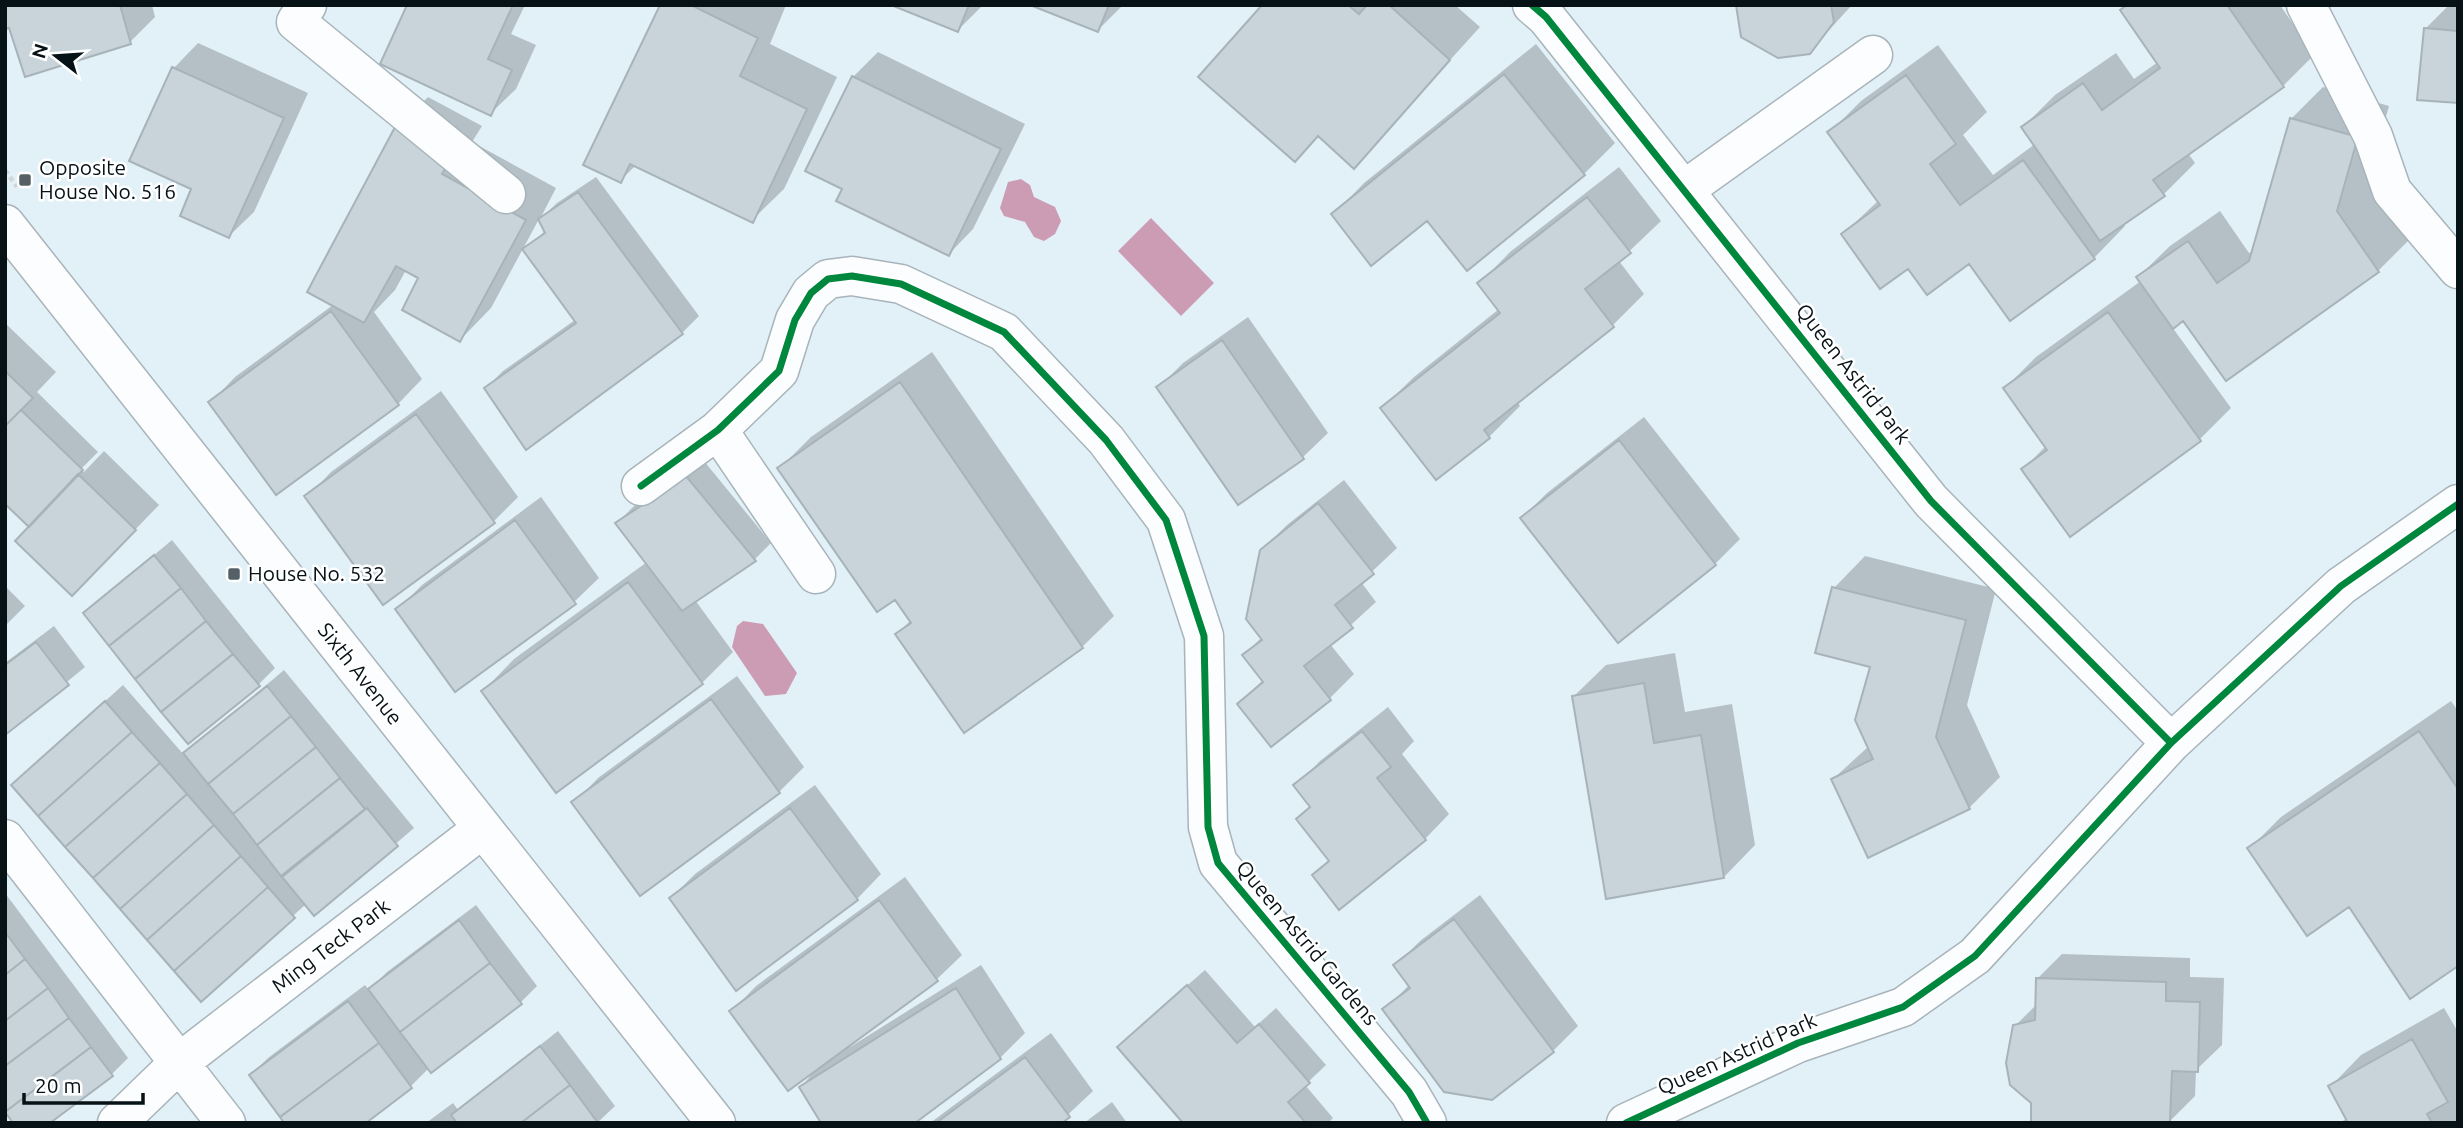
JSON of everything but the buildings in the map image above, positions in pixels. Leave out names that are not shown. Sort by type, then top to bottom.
[{"type":"street","name":"Queen Astrid Park","points":[[1532,5],[1546,17],[1931,501],[2171,743]]},
{"type":"street","points":[[2306,5],[2373,136],[2392,191],[2458,269]]},
{"type":"street","points":[[302,14],[506,194]]},
{"type":"street","points":[[1684,190],[1872,55]]},
{"type":"street","name":"Sixth Avenue","points":[[5,225],[716,1123]]},
{"type":"street","name":"Queen Astrid Gardens","points":[[718,430],[779,371],[795,320],[811,293],[828,279],[852,276],[901,284],[1004,332],[1106,440],[1166,520],[1205,636],[1208,827],[1218,863],[1409,1092],[1427,1123]]},
{"type":"street","points":[[640,486],[718,430],[816,573]]},
{"type":"street","name":"Queen Astrid Park","points":[[1626,1123],[1798,1042],[1903,1007],[1975,956],[2171,743],[2341,586],[2458,504]]},
{"type":"street","name":"Ming Teck Park","points":[[117,1123],[180,1062],[482,830]]},
{"type":"street","points":[[5,839],[226,1123]]},
{"type":"shaded area","points":[[1021,179],[1030,185],[1034,197],[1055,207],[1061,221],[1055,234],[1044,241],[1034,237],[1025,222],[1004,216],[1000,208],[1008,182]]},
{"type":"shaded area","points":[[1151,218],[1214,283],[1181,316],[1118,251]]},
{"type":"shaded area","points":[[743,621],[763,624],[797,673],[786,694],[765,696],[732,647],[737,626]]},
{"type":"cycle path","points":[[1532,5],[1546,17],[1931,501],[2171,743]]},
{"type":"cycle path","points":[[641,486],[718,430],[779,371],[795,320],[811,293],[828,279],[852,276],[901,284],[1004,332],[1106,440],[1166,520],[1204,636],[1208,827],[1218,863],[1409,1092],[1427,1123]]},
{"type":"cycle path","points":[[1626,1123],[1798,1043],[1903,1007],[1975,956],[2171,743],[2341,586],[2458,504]]},
{"type":"place","name":"Opposite House No. 516","points":[[25,180]]},
{"type":"place","name":"House No. 532","points":[[234,574]]}]
